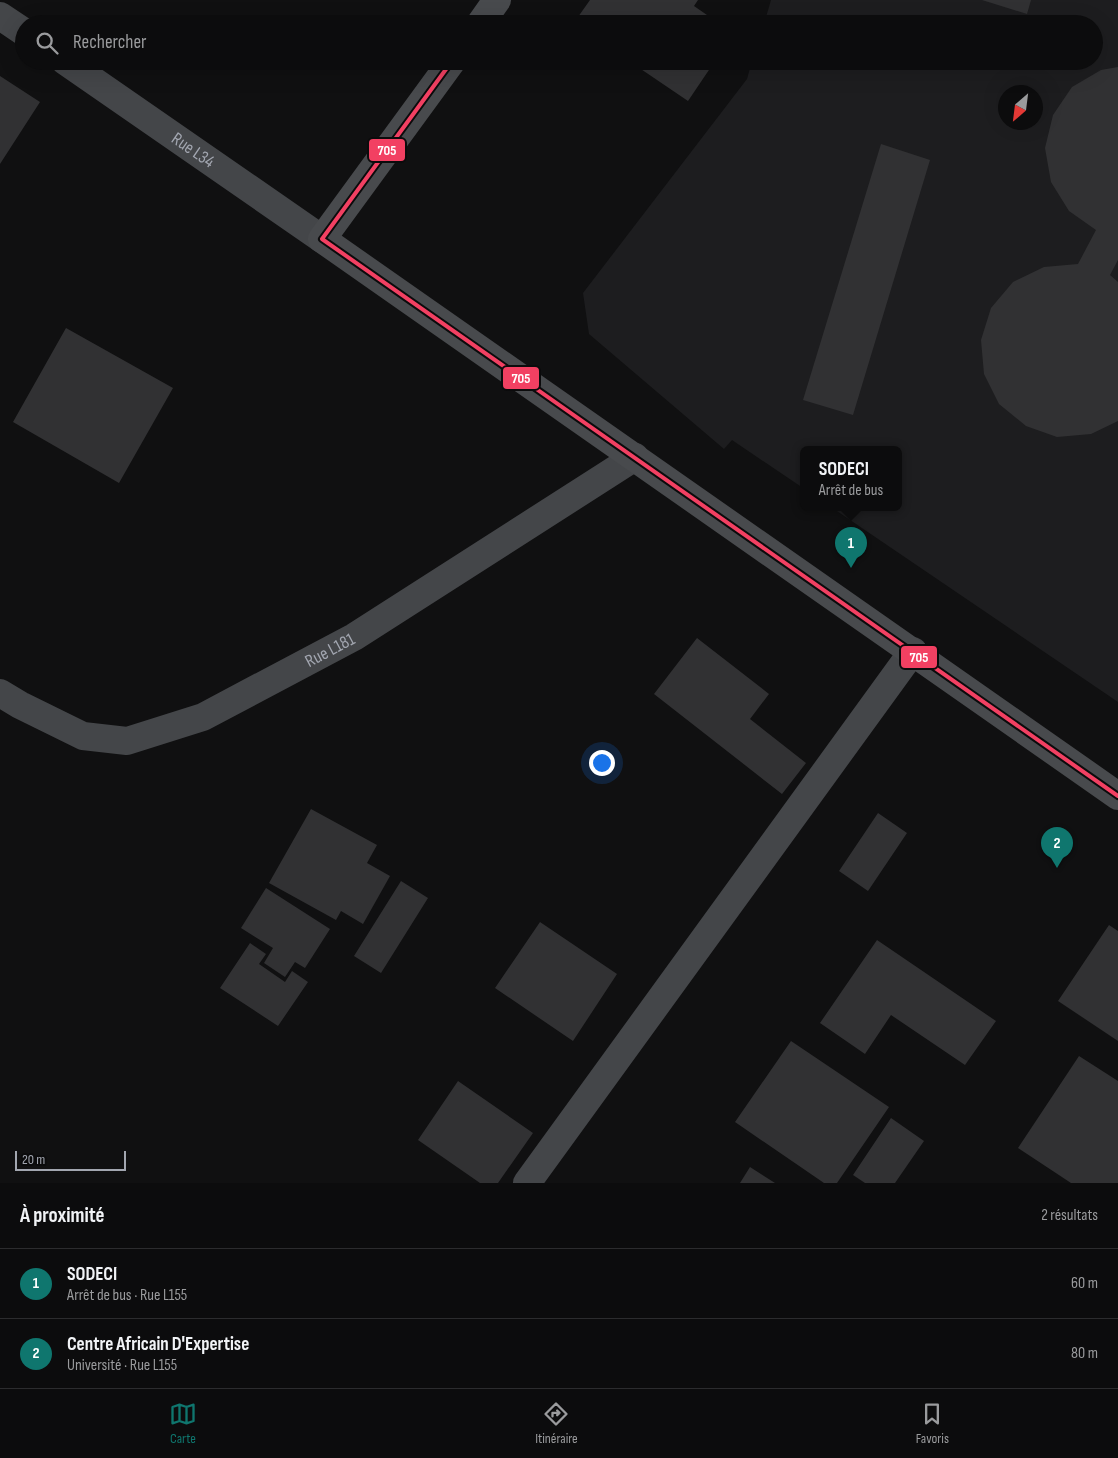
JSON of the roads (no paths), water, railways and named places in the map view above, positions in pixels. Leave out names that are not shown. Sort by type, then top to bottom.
[{"type":"street","points":[[486,15],[497,0]]},
{"type":"street","points":[[0,16],[15,26]]},
{"type":"street","name":"Rue L34","points":[[78,70],[322,239]]},
{"type":"street","points":[[445,70],[322,239],[1118,796]]},
{"type":"street","name":"Rue L181","points":[[0,693],[83,736],[127,741],[202,717],[354,637],[635,457]]},
{"type":"street","points":[[527,1183],[913,651]]},
{"type":"place","name":"SODECI","points":[[851,568]]},
{"type":"place","name":"Centre Africain D'Expertise","points":[[1057,868]]}]
